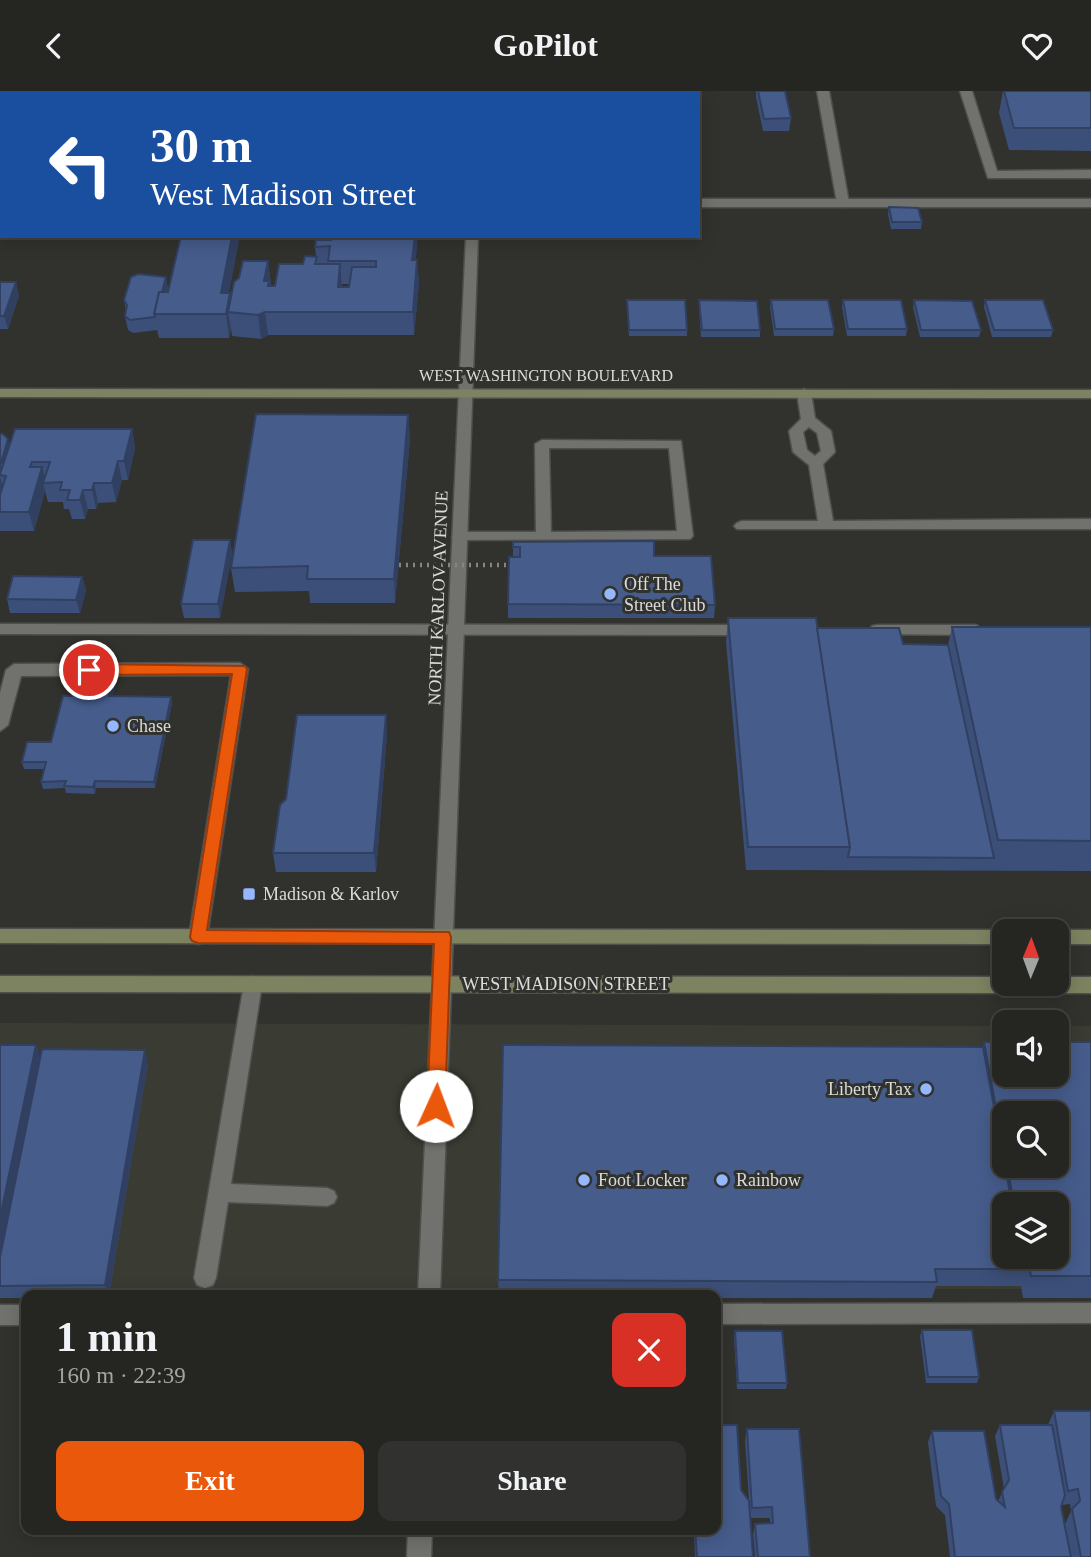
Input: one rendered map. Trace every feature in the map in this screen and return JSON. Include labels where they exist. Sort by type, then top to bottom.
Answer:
[{"type":"main road","name":"WEST WASHINGTON BOULEVARD","points":[[0,393],[1091,394]]},
{"type":"main road","points":[[0,936],[992,937]]},
{"type":"main road","points":[[1069,937],[1091,937]]},
{"type":"main road","name":"WEST MADISON STREET","points":[[0,984],[1091,985]]},
{"type":"street","points":[[822,91],[843,203]]},
{"type":"street","points":[[966,91],[992,175],[1091,174]]},
{"type":"street","points":[[700,203],[1091,203]]},
{"type":"street","name":"NORTH KARLOV AVENUE","points":[[429,1290],[472,238]]},
{"type":"street","points":[[804,393],[808,420],[824,431],[828,452],[817,463]]},
{"type":"street","points":[[808,420],[796,431],[800,452],[817,463],[826,526]]},
{"type":"street","points":[[460,537],[544,537],[685,536],[676,444],[542,444],[544,537]]},
{"type":"street","points":[[742,526],[1091,524]]},
{"type":"street","points":[[0,629],[771,630]]},
{"type":"street","points":[[868,630],[993,630]]},
{"type":"street","points":[[0,725],[14,670],[240,669],[198,937]]},
{"type":"street","points":[[205,1278],[253,984]]},
{"type":"street","points":[[219,1193],[327,1196]]},
{"type":"street","points":[[721,1314],[1091,1313]]},
{"type":"street","points":[[0,1315],[21,1315]]},
{"type":"street","points":[[419,1557],[420,1535]]},
{"type":"path","points":[[399,565],[520,565]]},
{"type":"shaded area","points":[[0,1023],[992,1026],[992,1087],[1069,1087],[1069,1026],[1091,1026],[1091,1289],[0,1290]]},
{"type":"building","points":[[758,91],[785,91],[791,118],[764,119]]},
{"type":"building","points":[[1004,91],[1091,91],[1091,128],[1014,128]]},
{"type":"building","points":[[889,207],[918,208],[922,222],[892,222]]},
{"type":"building","points":[[181,238],[232,238],[221,293],[230,293],[226,314],[154,314],[159,292],[168,292]]},
{"type":"building","points":[[415,238],[412,260],[417,260],[413,312],[265,312],[258,315],[228,312],[234,282],[239,278],[243,261],[268,261],[264,281],[269,281],[268,286],[275,286],[279,264],[303,264],[305,256],[317,257],[315,264],[340,264],[338,287],[349,287],[352,267],[376,267],[376,261],[328,261],[330,246],[315,247],[316,240]]},
{"type":"building","points":[[138,274],[166,277],[162,292],[159,292],[155,317],[130,320],[125,316],[127,305],[124,300],[131,277]]},
{"type":"building","points":[[0,282],[16,282],[4,316],[0,316]]},
{"type":"building","points":[[627,300],[685,300],[687,330],[629,330]]},
{"type":"building","points":[[699,300],[757,301],[760,330],[702,330]]},
{"type":"building","points":[[771,300],[828,300],[834,329],[775,329]]},
{"type":"building","points":[[843,300],[901,300],[907,329],[848,329]]},
{"type":"building","points":[[914,300],[972,301],[981,330],[921,330]]},
{"type":"building","points":[[985,300],[1043,300],[1053,330],[994,330]]},
{"type":"building","points":[[256,414],[408,415],[394,579],[307,579],[308,566],[231,568]]},
{"type":"building","points":[[15,429],[132,429],[124,461],[118,461],[112,483],[94,483],[92,490],[83,490],[80,500],[67,500],[70,490],[60,490],[62,482],[43,483],[50,462],[32,462],[30,467],[42,467],[29,512],[0,512],[0,495],[6,476],[0,474]]},
{"type":"building","points":[[0,434],[8,439],[0,473]]},
{"type":"building","points":[[193,540],[230,540],[218,604],[181,604]]},
{"type":"building","name":"Off The Street Club","points":[[654,541],[654,556],[711,556],[715,605],[508,604],[509,557],[520,557],[520,547],[513,547],[513,542]]},
{"type":"building","points":[[13,576],[82,577],[76,600],[7,599]]},
{"type":"building","points":[[728,618],[816,618],[850,847],[748,847]]},
{"type":"building","points":[[952,627],[1091,627],[1091,841],[998,840]]},
{"type":"building","points":[[817,628],[899,628],[903,644],[948,645],[994,858],[848,857],[850,847]]},
{"type":"building","name":"Chase","points":[[77,676],[114,676],[109,696],[171,697],[154,782],[95,781],[93,787],[64,786],[66,781],[41,782],[46,762],[22,762],[27,742],[51,742],[63,696],[72,696]]},
{"type":"building","points":[[297,715],[386,715],[374,853],[273,853],[280,805],[286,799]]},
{"type":"building","points":[[984,1042],[992,1042],[992,1086]]},
{"type":"building","points":[[1069,1042],[1091,1042],[1091,1276],[1031,1276],[1030,1269],[1069,1269],[1069,1192],[1012,1192],[1009,1178],[1069,1178],[1069,1101],[995,1101],[992,1087],[1069,1087]]},
{"type":"building","points":[[0,1045],[36,1045],[0,1218]]},
{"type":"building","points":[[503,1045],[983,1047],[993,1101],[992,1178],[1007,1178],[1010,1192],[992,1192],[992,1269],[935,1269],[937,1282],[498,1280]]},
{"type":"building","points":[[42,1049],[145,1050],[105,1285],[0,1286],[0,1257]]},
{"type":"building","points":[[922,1330],[972,1330],[979,1377],[928,1377]]},
{"type":"building","points":[[735,1331],[782,1331],[787,1383],[738,1383]]},
{"type":"building","points":[[1054,1411],[1091,1411],[1091,1557],[1081,1557],[1072,1509],[1080,1501],[1078,1489],[1068,1491]]},
{"type":"building","points":[[721,1425],[737,1425],[741,1490],[749,1501],[753,1557],[697,1557],[695,1535],[721,1535]]},
{"type":"building","points":[[1000,1425],[1052,1425],[1065,1495],[1061,1507],[1071,1557],[955,1557],[949,1504],[941,1496],[932,1431],[984,1431],[996,1499],[1005,1507],[1002,1492],[1009,1480]]},
{"type":"building","points":[[747,1429],[799,1429],[810,1557],[758,1557],[755,1524],[773,1523],[772,1507],[752,1508]]},
{"type":"place","name":"Off The Street Club","points":[[610,594]]},
{"type":"place","name":"Chase","points":[[113,726]]},
{"type":"place","name":"Madison & Karlov","points":[[249,894]]},
{"type":"place","name":"Liberty Tax","points":[[926,1089]]},
{"type":"place","name":"Foot Locker","points":[[584,1180]]},
{"type":"place","name":"Rainbow","points":[[722,1180]]},
{"type":"route","points":[[89,670],[240,669],[198,937],[443,937],[436,1106]]}]
